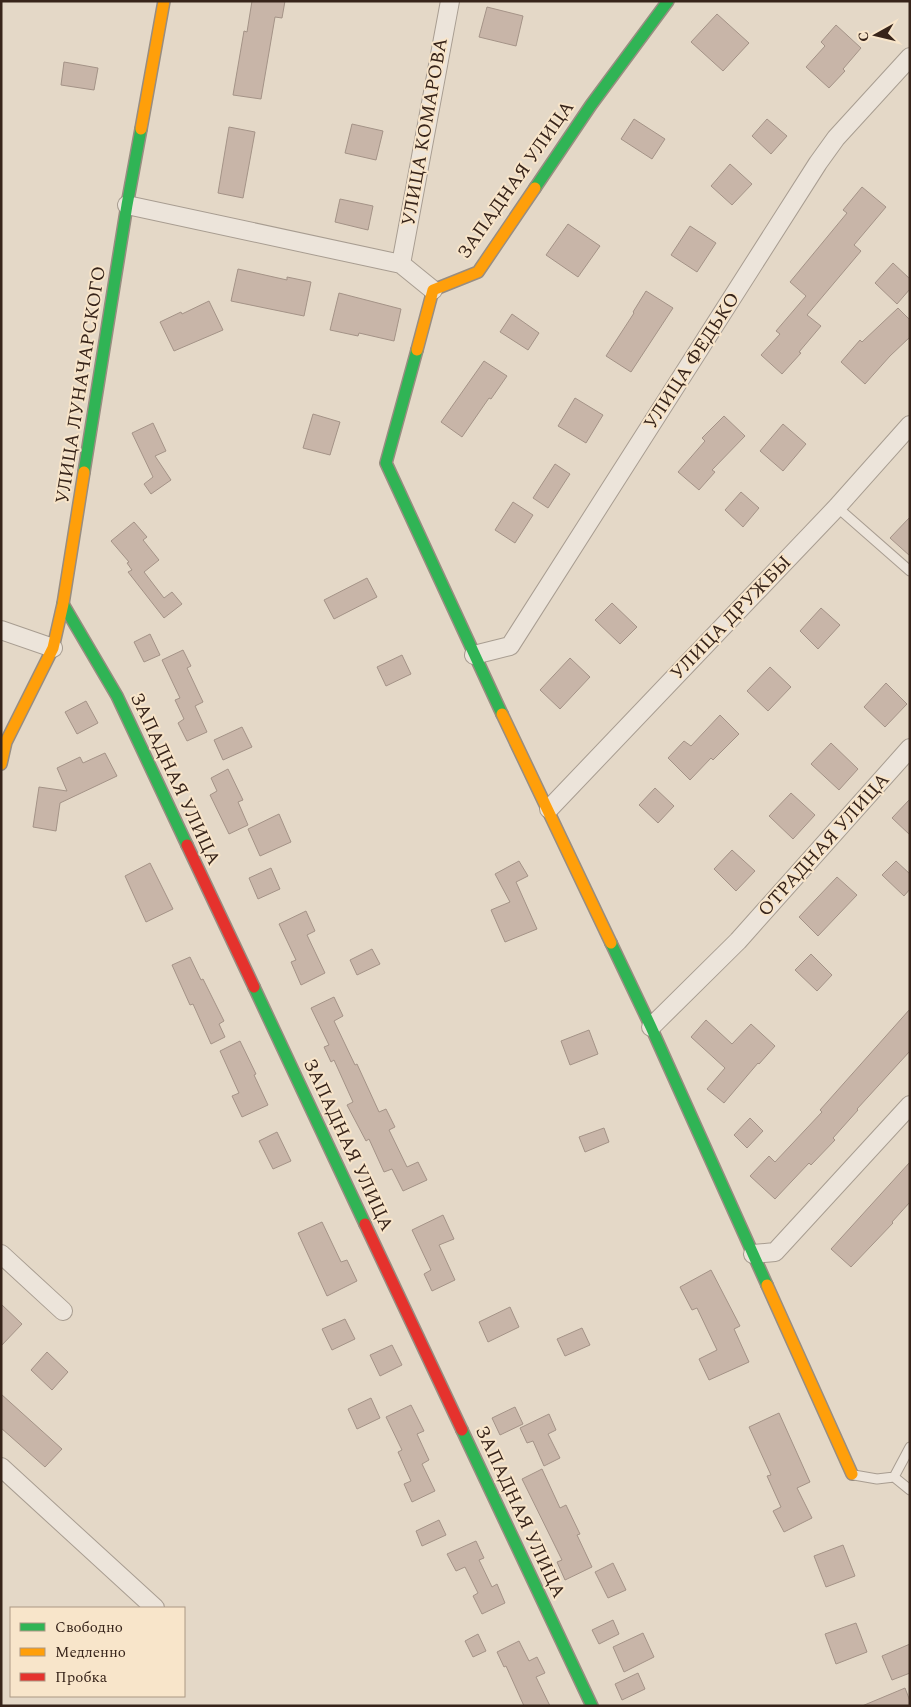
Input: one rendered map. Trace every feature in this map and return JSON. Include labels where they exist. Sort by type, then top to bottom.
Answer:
[{"type":"street","name":"УЛИЦА ЛУНАЧАРСКОГО","points":[[1,764],[6,742],[53,648],[63,604],[127,205],[164,1]]},
{"type":"street","name":"УЛИЦА КОМАРОВА","points":[[401,264],[450,1]]},
{"type":"street","name":"ЗАПАДНАЯ УЛИЦА","points":[[433,290],[478,272],[590,105],[668,1]]},
{"type":"street","name":"УЛИЦА ФЕДЬКО","points":[[474,655],[510,646],[818,163],[836,138],[910,57]]},
{"type":"street","points":[[127,205],[401,264],[433,290],[386,463],[474,655],[549,809],[651,1027],[852,1474]]},
{"type":"street","name":"УЛИЦА ДРУЖБЫ","points":[[549,809],[837,507],[910,425]]},
{"type":"street","name":"ЗАПАДНАЯ УЛИЦА","points":[[63,604],[117,696],[592,1706]]},
{"type":"street","points":[[1,630],[53,648]]},
{"type":"street","name":"ОТРАДНАЯ УЛИЦА","points":[[651,1027],[738,941],[910,748]]},
{"type":"street","points":[[753,1254],[775,1252],[910,1105]]},
{"type":"street","points":[[1,1254],[63,1311]]},
{"type":"street","points":[[1,1467],[154,1607]]},
{"type":"lane","points":[[837,507],[910,572]]},
{"type":"lane","points":[[894,1477],[910,1447]]},
{"type":"lane","points":[[852,1474],[877,1479],[894,1477],[910,1490]]},
{"type":"building","points":[[252,1],[285,1],[282,18],[275,17],[261,99],[233,95],[244,31],[247,32]]},
{"type":"building","points":[[487,7],[523,16],[516,46],[479,37]]},
{"type":"building","points":[[717,14],[749,43],[723,71],[691,42]]},
{"type":"building","points":[[836,25],[861,48],[843,69],[845,71],[829,88],[806,67],[825,46],[821,42]]},
{"type":"building","points":[[64,62],[98,68],[94,90],[61,85]]},
{"type":"building","points":[[634,119],[665,139],[652,159],[621,139]]},
{"type":"building","points":[[767,119],[787,136],[771,154],[752,136]]},
{"type":"building","points":[[352,124],[383,131],[376,160],[345,153]]},
{"type":"building","points":[[229,127],[255,132],[243,198],[218,193]]},
{"type":"building","points":[[730,164],[752,184],[732,205],[711,186]]},
{"type":"building","points":[[862,187],[886,207],[854,245],[861,251],[807,315],[821,326],[799,352],[801,353],[782,374],[761,355],[780,334],[776,331],[806,296],[790,282],[847,213],[843,210]]},
{"type":"building","points":[[340,199],[373,206],[368,230],[335,222]]},
{"type":"building","points":[[568,224],[600,246],[578,277],[546,255]]},
{"type":"building","points":[[690,226],[716,243],[697,272],[671,255]]},
{"type":"building","points":[[893,263],[910,279],[910,289],[897,304],[875,283]]},
{"type":"building","points":[[238,269],[287,280],[287,277],[311,282],[304,316],[231,301]]},
{"type":"building","points":[[646,291],[673,308],[631,372],[606,356]]},
{"type":"building","points":[[339,293],[401,309],[394,341],[359,333],[358,336],[330,330]]},
{"type":"building","points":[[209,301],[223,330],[174,351],[160,322]]},
{"type":"building","points":[[898,308],[910,320],[910,337],[865,384],[841,362],[860,340],[862,342]]},
{"type":"building","points":[[512,314],[539,333],[528,350],[500,332]]},
{"type":"building","points":[[484,361],[507,376],[462,437],[441,422]]},
{"type":"building","points":[[575,398],[603,415],[586,443],[558,426]]},
{"type":"building","points":[[313,414],[340,422],[330,455],[303,448]]},
{"type":"building","points":[[724,416],[745,436],[712,470],[715,472],[699,490],[678,472],[705,441],[702,438]]},
{"type":"building","points":[[153,423],[166,451],[155,456],[171,480],[151,494],[144,484],[153,477],[132,433]]},
{"type":"building","points":[[783,424],[806,444],[783,471],[760,451]]},
{"type":"building","points":[[555,464],[570,474],[548,508],[533,498]]},
{"type":"building","points":[[741,492],[759,508],[743,527],[725,510]]},
{"type":"building","points":[[513,502],[533,515],[515,543],[495,530]]},
{"type":"building","points":[[910,517],[910,556],[890,538]]},
{"type":"building","points":[[134,522],[147,537],[143,540],[159,560],[144,572],[164,598],[172,592],[182,604],[164,618],[128,572],[132,570],[127,563],[129,562],[111,541]]},
{"type":"building","points":[[367,578],[377,597],[334,619],[324,600]]},
{"type":"building","points":[[612,603],[637,627],[620,644],[595,620]]},
{"type":"building","points":[[821,608],[840,625],[818,649],[800,631]]},
{"type":"building","points":[[150,634],[160,655],[144,662],[134,642]]},
{"type":"building","points":[[183,650],[191,666],[187,668],[203,702],[195,706],[207,732],[187,741],[178,723],[184,719],[175,700],[180,698],[162,660]]},
{"type":"building","points":[[402,655],[411,674],[386,686],[377,667]]},
{"type":"building","points":[[570,658],[590,677],[560,709],[540,690]]},
{"type":"building","points":[[770,667],[791,687],[768,711],[747,691]]},
{"type":"building","points":[[886,683],[907,704],[885,727],[864,707]]},
{"type":"building","points":[[86,701],[98,723],[77,734],[65,712]]},
{"type":"building","points":[[720,715],[739,734],[713,760],[711,758],[690,780],[668,758],[684,741],[691,746]]},
{"type":"building","points":[[242,727],[252,747],[223,760],[214,740]]},
{"type":"building","points":[[831,743],[858,769],[839,790],[811,764]]},
{"type":"building","points":[[105,753],[117,776],[60,803],[56,831],[33,827],[39,787],[67,791],[57,768],[80,757],[83,763]]},
{"type":"building","points":[[228,769],[243,800],[238,802],[248,825],[229,834],[210,795],[217,791],[211,778]]},
{"type":"building","points":[[655,788],[674,806],[658,823],[639,805]]},
{"type":"building","points":[[791,793],[815,815],[793,839],[769,816]]},
{"type":"building","points":[[910,799],[910,835],[892,818]]},
{"type":"building","points":[[279,814],[291,842],[260,856],[248,829]]},
{"type":"building","points":[[732,850],[755,871],[736,891],[714,869]]},
{"type":"building","points":[[519,861],[528,876],[516,882],[537,929],[505,942],[491,910],[510,902],[495,874]]},
{"type":"building","points":[[896,861],[910,874],[910,889],[904,896],[882,875]]},
{"type":"building","points":[[150,863],[173,909],[146,922],[125,876]]},
{"type":"building","points":[[271,868],[280,889],[258,899],[249,878]]},
{"type":"building","points":[[837,877],[857,895],[818,936],[799,917]]},
{"type":"building","points":[[306,911],[315,931],[307,935],[325,973],[301,985],[291,962],[296,960],[279,924]]},
{"type":"building","points":[[372,949],[380,964],[357,975],[350,960]]},
{"type":"building","points":[[811,954],[832,975],[817,991],[795,970]]},
{"type":"building","points":[[190,957],[224,1021],[219,1024],[225,1037],[211,1044],[193,1004],[190,1005],[172,965]]},
{"type":"building","points":[[334,997],[343,1016],[334,1021],[355,1065],[357,1064],[379,1112],[386,1109],[395,1127],[389,1130],[407,1167],[418,1162],[427,1180],[403,1191],[392,1169],[384,1172],[369,1139],[366,1141],[347,1105],[353,1102],[334,1060],[331,1062],[324,1047],[329,1045],[311,1008]]},
{"type":"building","points":[[910,1009],[910,1051],[857,1109],[833,1138],[835,1140],[811,1165],[809,1163],[775,1199],[750,1176],[769,1156],[775,1162],[822,1112],[820,1110]]},
{"type":"building","points":[[706,1020],[732,1044],[751,1024],[775,1046],[724,1103],[707,1089],[725,1068],[691,1037]]},
{"type":"building","points":[[589,1030],[598,1054],[570,1065],[561,1041]]},
{"type":"building","points":[[240,1041],[268,1105],[242,1117],[232,1096],[239,1093],[220,1051]]},
{"type":"building","points":[[750,1118],[763,1131],[747,1148],[734,1135]]},
{"type":"building","points":[[604,1128],[609,1142],[585,1152],[579,1137]]},
{"type":"building","points":[[277,1132],[291,1161],[273,1169],[259,1141]]},
{"type":"building","points":[[910,1162],[910,1202],[893,1223],[851,1267],[831,1249]]},
{"type":"building","points":[[443,1215],[454,1239],[439,1245],[455,1280],[432,1291],[424,1274],[431,1270],[412,1230]]},
{"type":"building","points":[[322,1222],[341,1262],[347,1260],[357,1281],[327,1296],[298,1233]]},
{"type":"building","points":[[711,1270],[740,1326],[734,1329],[749,1362],[709,1380],[699,1359],[717,1350],[697,1308],[692,1310],[680,1287]]},
{"type":"building","points":[[1,1304],[22,1324],[1,1346]]},
{"type":"building","points":[[510,1307],[519,1327],[488,1342],[479,1322]]},
{"type":"building","points":[[345,1319],[355,1339],[332,1350],[322,1329]]},
{"type":"building","points":[[582,1328],[590,1345],[565,1356],[557,1339]]},
{"type":"building","points":[[392,1345],[402,1365],[380,1376],[370,1355]]},
{"type":"building","points":[[47,1352],[68,1372],[52,1390],[31,1370]]},
{"type":"building","points":[[1,1394],[62,1449],[45,1467],[1,1428]]},
{"type":"building","points":[[371,1398],[380,1418],[357,1429],[348,1409]]},
{"type":"building","points":[[411,1405],[424,1431],[417,1434],[429,1460],[422,1464],[435,1491],[412,1502],[404,1484],[411,1481],[398,1452],[402,1450],[386,1417]]},
{"type":"building","points":[[515,1407],[523,1424],[500,1435],[492,1418]]},
{"type":"building","points":[[779,1413],[810,1482],[797,1488],[812,1518],[784,1532],[773,1511],[781,1507],[767,1476],[771,1475],[749,1427]]},
{"type":"building","points":[[549,1414],[556,1430],[548,1434],[560,1458],[544,1466],[533,1441],[527,1443],[520,1428]]},
{"type":"building","points":[[542,1469],[560,1508],[566,1505],[580,1534],[577,1535],[592,1567],[565,1580],[557,1562],[562,1560],[522,1479]]},
{"type":"building","points":[[439,1520],[446,1535],[422,1546],[416,1531]]},
{"type":"building","points":[[476,1541],[484,1558],[479,1560],[492,1587],[497,1584],[505,1603],[482,1614],[473,1596],[478,1593],[465,1567],[456,1571],[447,1554]]},
{"type":"building","points":[[843,1545],[855,1576],[826,1587],[814,1556]]},
{"type":"building","points":[[613,1563],[626,1590],[608,1598],[595,1572]]},
{"type":"building","points":[[613,1620],[619,1634],[599,1644],[592,1630]]},
{"type":"building","points":[[856,1623],[867,1652],[836,1664],[825,1634]]},
{"type":"building","points":[[643,1633],[654,1657],[624,1672],[613,1647]]},
{"type":"building","points":[[478,1634],[486,1651],[473,1657],[465,1641]]},
{"type":"building","points":[[519,1641],[529,1661],[537,1657],[545,1673],[536,1677],[550,1706],[524,1706],[506,1666],[504,1667],[497,1652]]},
{"type":"building","points":[[910,1644],[910,1673],[892,1680],[882,1656]]},
{"type":"building","points":[[638,1673],[645,1689],[622,1700],[615,1684]]},
{"type":"building","points":[[905,1688],[910,1706],[862,1706]]},
{"type":"traffic: fast","points":[[535,188],[591,105],[668,1]]},
{"type":"traffic: fast","points":[[84,472],[141,129]]},
{"type":"traffic: fast","points":[[417,350],[386,463],[502,714]]},
{"type":"traffic: fast","points":[[63,604],[117,696],[187,845]]},
{"type":"traffic: fast","points":[[611,943],[651,1027],[767,1285]]},
{"type":"traffic: fast","points":[[254,987],[365,1224]]},
{"type":"traffic: fast","points":[[462,1430],[592,1706]]},
{"type":"traffic: slow","points":[[141,129],[164,1]]},
{"type":"traffic: slow","points":[[417,350],[433,290],[478,272],[535,188]]},
{"type":"traffic: slow","points":[[1,764],[6,742],[53,648],[63,604],[84,472]]},
{"type":"traffic: slow","points":[[502,714],[611,943]]},
{"type":"traffic: slow","points":[[767,1285],[852,1474]]},
{"type":"traffic: jam","points":[[187,845],[254,987]]},
{"type":"traffic: jam","points":[[365,1224],[462,1430]]}]
